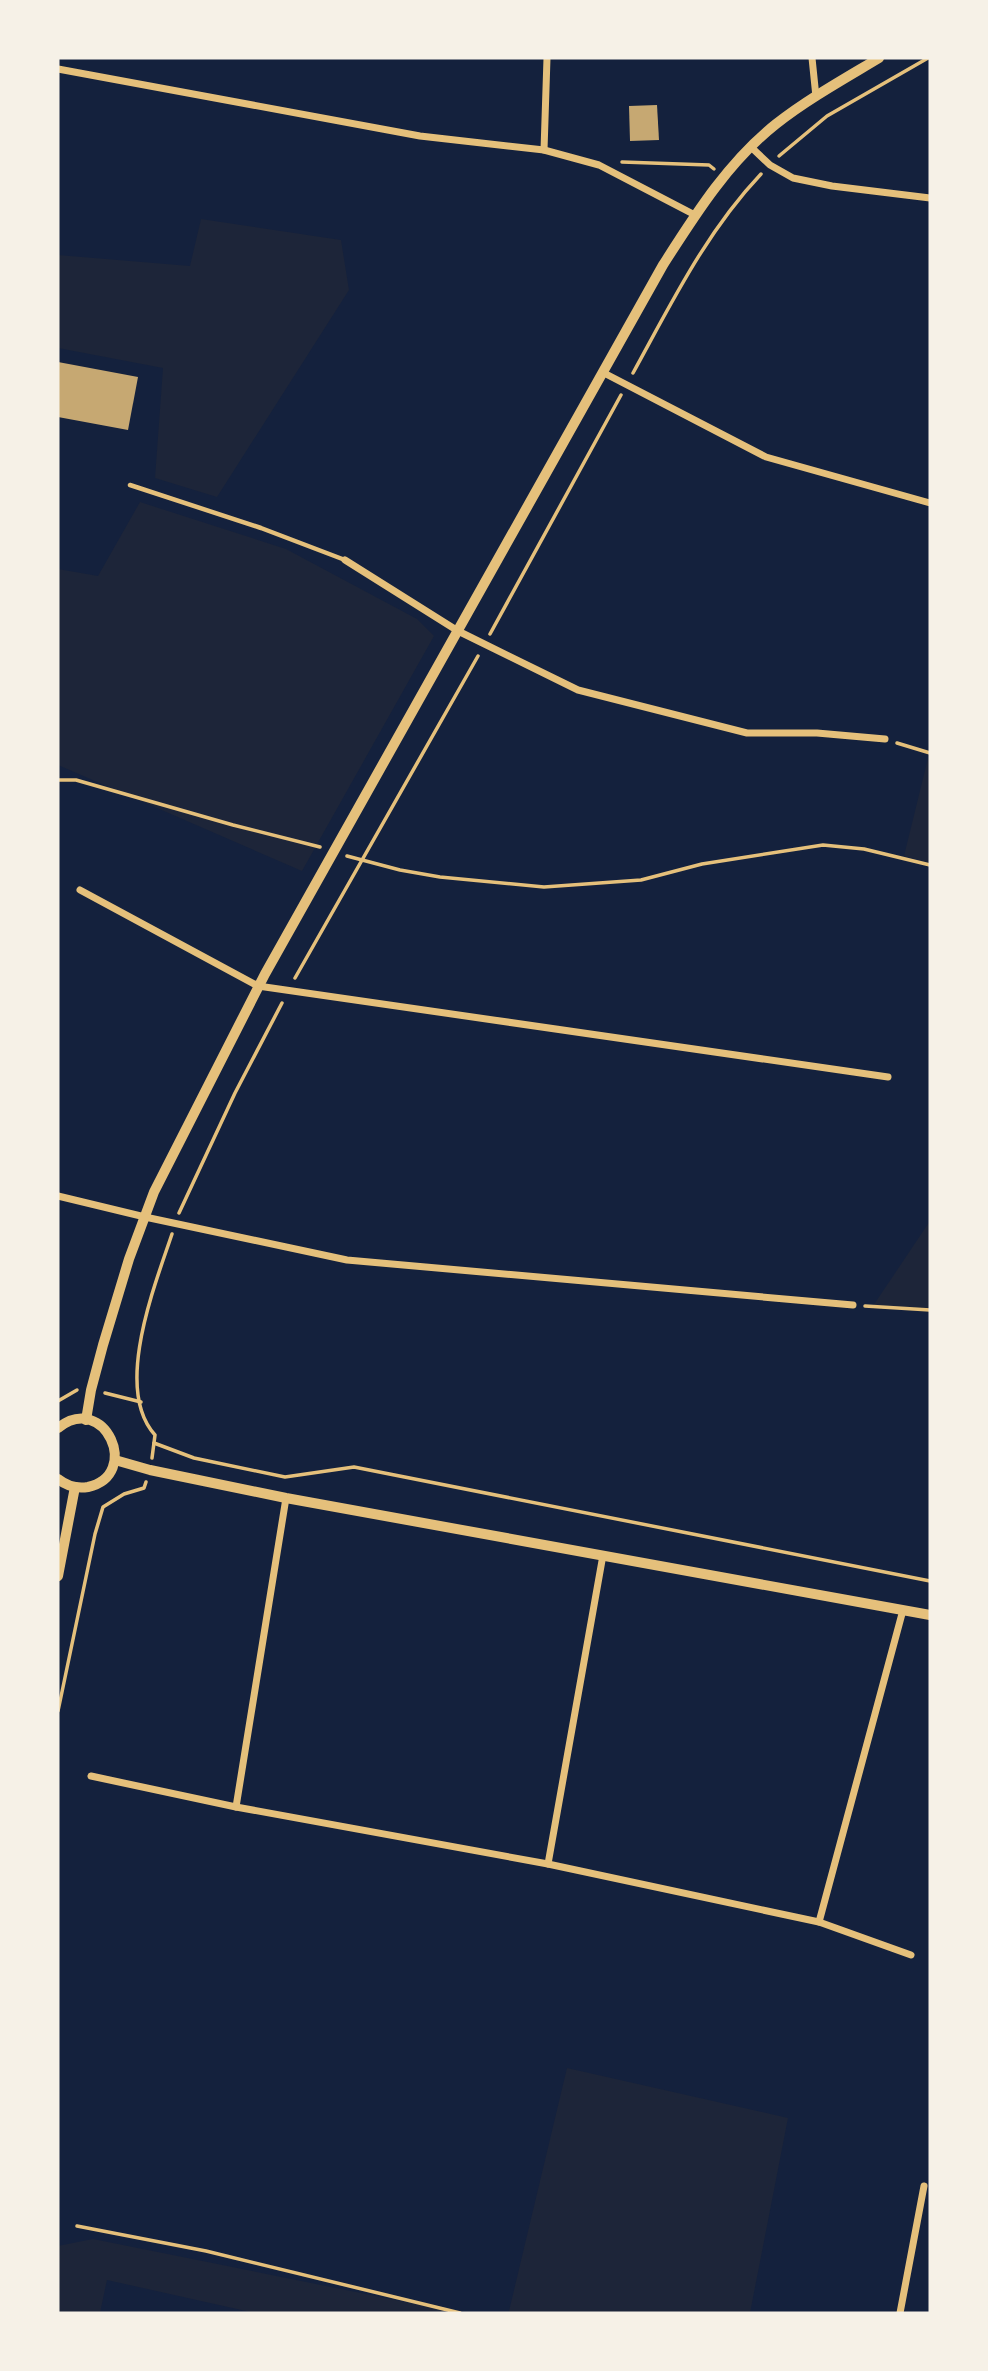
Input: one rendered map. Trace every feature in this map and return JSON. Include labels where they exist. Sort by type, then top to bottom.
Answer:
[{"type":"street","points":[[544,150],[547,58]]},
{"type":"street","points":[[812,58],[816,97]]},
{"type":"street","points":[[86,1420],[103,1345],[129,1259],[154,1192],[258,986],[663,265],[724,176],[775,125],[879,58]]},
{"type":"street","points":[[58,69],[420,136],[544,150],[599,164],[695,215]]},
{"type":"street","points":[[751,148],[770,165],[793,177],[832,186],[930,198]]},
{"type":"street","points":[[604,373],[766,457],[930,502]]},
{"type":"street","points":[[345,560],[458,631],[578,690],[747,733],[817,733],[885,739]]},
{"type":"street","points":[[80,890],[258,986],[888,1077]]},
{"type":"street","points":[[58,1196],[347,1260],[853,1305]]},
{"type":"street","points":[[58,1428],[73,1420],[99,1424],[109,1434],[114,1446],[114,1460],[110,1472],[100,1482],[91,1486],[75,1487],[58,1479]]},
{"type":"street","points":[[114,1460],[286,1498],[930,1615]]},
{"type":"street","points":[[58,1576],[75,1487]]},
{"type":"street","points":[[236,1807],[286,1498]]},
{"type":"street","points":[[548,1864],[603,1555]]},
{"type":"street","points":[[819,1922],[903,1610]]},
{"type":"street","points":[[91,1776],[236,1807],[548,1864],[819,1922],[911,1955]]},
{"type":"street","points":[[900,2313],[923,2186]]},
{"type":"lane","points":[[130,485],[261,528],[345,560]]},
{"type":"path","points":[[58,1711],[103,1507],[124,1494],[144,1488],[150,1470],[155,1434],[147,1425],[136,1369],[146,1313],[175,1223],[235,1093],[288,991],[702,249],[745,191],[790,145],[827,116],[928,58]]},
{"type":"path","points":[[599,164],[632,162],[709,165],[724,176]]},
{"type":"path","points":[[885,739],[930,753]]},
{"type":"path","points":[[58,780],[76,780],[400,870],[470,881],[544,887],[640,880],[702,864],[823,845],[864,849],[930,865]]},
{"type":"path","points":[[853,1305],[930,1310]]},
{"type":"path","points":[[154,1443],[194,1458],[285,1477],[354,1467],[930,1581]]},
{"type":"path","points":[[77,2225],[206,2250],[460,2313]]},
{"type":"shaded area","points":[[201,219],[341,240],[349,290],[217,497],[155,478],[163,368],[58,348],[58,255],[190,266]]},
{"type":"shaded area","points":[[140,502],[286,549],[417,619],[434,636],[302,871],[58,765],[58,569],[98,576]]},
{"type":"shaded area","points":[[930,750],[930,863],[904,856]]},
{"type":"shaded area","points":[[930,1221],[930,1310],[873,1306]]},
{"type":"shaded area","points":[[567,2068],[788,2118],[750,2313],[510,2313]]},
{"type":"shaded area","points":[[93,2239],[460,2313],[255,2313],[107,2280],[100,2313],[58,2313],[58,2246]]},
{"type":"building","points":[[657,105],[659,140],[630,141],[629,106]]},
{"type":"building","points":[[58,362],[138,377],[128,430],[58,417]]}]
